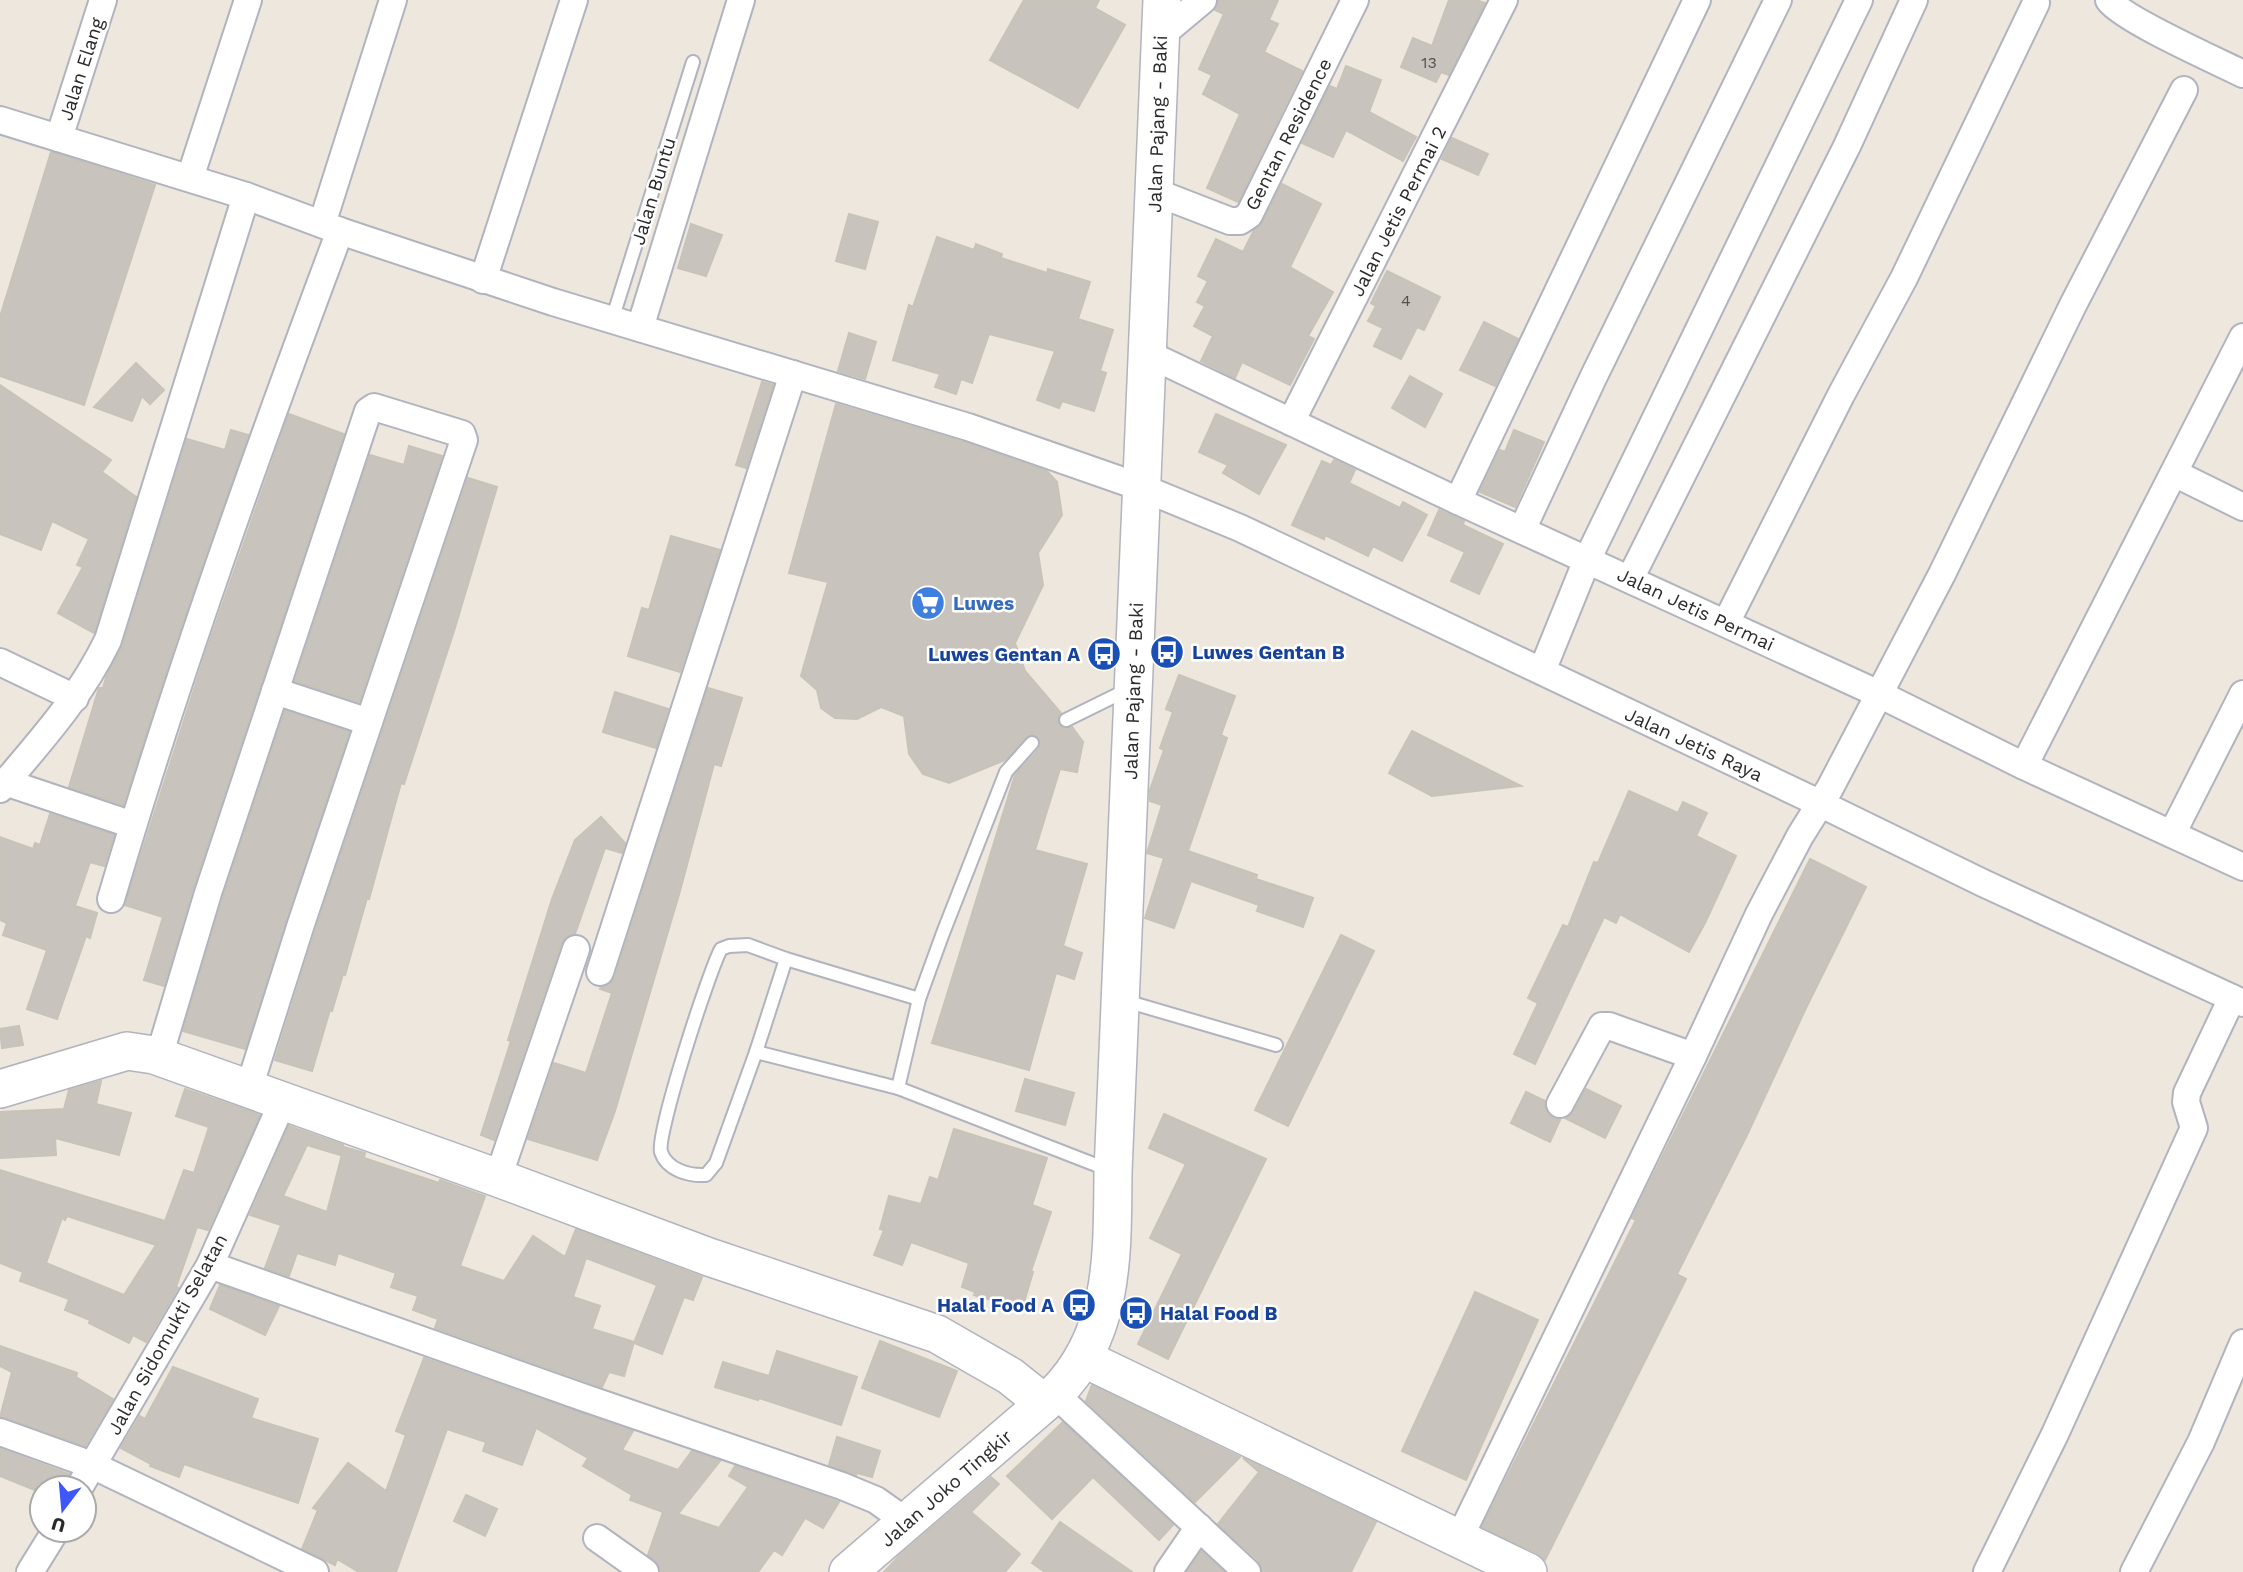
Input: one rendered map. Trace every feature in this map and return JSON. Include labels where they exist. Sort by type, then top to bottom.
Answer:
[{"type":"main road","name":"Jalan Pajang - Baki","points":[[1049,1399],[1072,1377],[1093,1340],[1101,1317],[1112,1249],[1162,0]]},
{"type":"main road","points":[[0,1089],[127,1051],[153,1055],[251,1083],[283,1101],[709,1257],[937,1334],[1049,1399]]},
{"type":"main road","points":[[1083,1358],[1528,1572]]},
{"type":"main road","name":"Jalan Joko Tingkir","points":[[848,1572],[1049,1399]]},
{"type":"street","name":"Jalan Elang","points":[[59,138],[103,0]]},
{"type":"street","points":[[190,178],[248,0]]},
{"type":"street","points":[[111,899],[198,621],[331,228],[393,0]]},
{"type":"street","points":[[483,280],[574,0]]},
{"type":"street","points":[[640,328],[741,0]]},
{"type":"street","points":[[1160,36],[1203,0]]},
{"type":"street","name":"Gentan Residence","points":[[1154,192],[1230,221],[1249,215],[1355,0]]},
{"type":"street","name":"Jalan Jetis Permai 2","points":[[1291,422],[1504,0]]},
{"type":"street","points":[[1458,501],[1697,0]]},
{"type":"street","points":[[1522,530],[1593,378],[1778,0]]},
{"type":"street","points":[[1542,671],[1587,560],[1859,0]]},
{"type":"street","points":[[1630,579],[1847,146],[1914,0]]},
{"type":"street","points":[[2109,0],[2133,18],[2243,74]]},
{"type":"street","points":[[1727,623],[1841,396],[1904,278],[2036,3]]},
{"type":"street","points":[[1459,1539],[1759,914],[1819,803],[1830,788],[1942,573],[2073,305],[2184,90]]},
{"type":"street","name":"Jalan Jetis Raya","points":[[2,126],[59,138],[190,178],[483,280],[968,427],[1143,488],[1240,528],[1983,883],[2237,1000]]},
{"type":"street","points":[[133,825],[3,786],[58,721],[97,663],[120,607],[246,196]]},
{"type":"street","points":[[2024,766],[2243,337]]},
{"type":"street","name":"Jalan Jetis Permai","points":[[1148,354],[1458,501],[1879,694],[2024,766],[2243,867]]},
{"type":"street","points":[[600,972],[793,374]]},
{"type":"street","points":[[153,1055],[369,409],[374,407],[462,434],[464,440],[251,1083]]},
{"type":"street","points":[[2174,473],[2243,507]]},
{"type":"street","points":[[0,662],[75,698]]},
{"type":"street","points":[[275,691],[369,722]]},
{"type":"street","points":[[2172,834],[2243,694]]},
{"type":"street","points":[[498,1178],[576,949]]},
{"type":"street","points":[[1987,1572],[2055,1434],[2194,1128],[2186,1102],[2187,1093],[2237,1000]]},
{"type":"street","points":[[1560,1104],[1602,1026],[1609,1026],[1693,1056]]},
{"type":"street","name":"Jalan Sidomukti Selatan","points":[[87,1474],[210,1265],[283,1101]]},
{"type":"street","points":[[210,1265],[842,1486],[876,1500],[907,1521]]},
{"type":"street","points":[[2134,1572],[2201,1442],[2243,1343]]},
{"type":"street","points":[[1049,1399],[1199,1527],[1247,1572]]},
{"type":"street","points":[[0,1432],[92,1465],[315,1572]]},
{"type":"street","points":[[1168,1572],[1199,1527]]},
{"type":"street","points":[[597,1538],[645,1572]]},
{"type":"street","points":[[30,1572],[47,1544]]},
{"type":"lane","name":"Jalan Buntu","points":[[612,320],[693,62]]},
{"type":"lane","points":[[1066,720],[1133,687]]},
{"type":"lane","points":[[898,1088],[919,999],[1006,772],[1032,743]]},
{"type":"lane","points":[[786,960],[716,1163],[706,1175],[694,1176],[680,1172],[664,1159],[660,1138],[671,1095],[721,949],[748,945],[786,960],[919,999]]},
{"type":"lane","points":[[1122,1000],[1276,1045]]},
{"type":"lane","points":[[756,1052],[898,1088],[1113,1172]]},
{"type":"building","points":[[1024,0],[1099,0],[1095,8],[1125,25],[1078,108],[990,60]]},
{"type":"building","points":[[1218,0],[1278,0],[1269,20],[1278,24],[1264,52],[1302,71],[1238,202],[1207,188],[1240,114],[1203,94],[1212,75],[1199,69],[1224,14],[1215,10]]},
{"type":"building","points":[[1449,0],[1476,0],[1485,3],[1449,75],[1441,72],[1436,82],[1401,67],[1413,38],[1432,46]]},
{"type":"building","points":[[1346,66],[1381,80],[1369,112],[1416,137],[1403,161],[1346,130],[1333,157],[1302,143],[1330,86],[1337,89]]},
{"type":"building","points":[[1452,138],[1488,154],[1478,175],[1442,159]]},
{"type":"building","points":[[51,152],[155,185],[84,405],[0,376],[0,317]]},
{"type":"building","points":[[1282,184],[1321,204],[1290,267],[1333,292],[1308,336],[1314,339],[1290,385],[1242,362],[1235,378],[1201,361],[1213,336],[1194,326],[1205,306],[1197,302],[1208,281],[1198,276],[1216,239],[1243,252],[1254,230],[1263,222]]},
{"type":"building","points":[[849,214],[878,222],[865,269],[836,261]]},
{"type":"building","points":[[691,224],[722,235],[706,276],[678,268]]},
{"type":"building","points":[[937,237],[974,250],[976,244],[1002,254],[1001,258],[1047,273],[1048,269],[1090,282],[1078,319],[1113,330],[1100,371],[1106,373],[1094,411],[1062,401],[1059,408],[1037,400],[1055,351],[989,334],[972,383],[961,379],[956,394],[935,387],[940,374],[893,360],[909,305],[913,307]]},
{"type":"building","points":[[1387,271],[1440,297],[1424,330],[1417,327],[1401,359],[1374,346],[1383,328],[1368,321],[1376,306],[1371,303]]},
{"type":"building","points":[[1484,322],[1518,339],[1495,386],[1460,370]]},
{"type":"building","points":[[849,333],[876,342],[865,379],[838,371]]},
{"type":"building","points":[[136,363],[164,390],[150,404],[142,396],[132,421],[94,407]]},
{"type":"building","points":[[1410,376],[1442,394],[1425,427],[1392,408]]},
{"type":"building","points":[[762,382],[773,385],[746,468],[736,465]]},
{"type":"building","points":[[0,385],[111,460],[102,472],[136,497],[94,633],[58,613],[83,567],[77,565],[89,539],[52,521],[41,550],[0,534]]},
{"type":"building","name":"Luwes","points":[[836,404],[963,442],[1047,471],[1057,482],[1062,515],[1038,553],[1043,585],[1015,643],[1025,671],[1061,713],[1057,719],[1059,724],[1065,729],[1072,727],[1083,742],[1077,772],[1060,769],[1035,850],[1087,864],[1063,946],[1082,953],[1074,979],[1056,973],[1029,1070],[932,1043],[1015,775],[1039,749],[1040,740],[1029,735],[1005,760],[949,783],[923,774],[909,754],[904,716],[881,707],[857,719],[835,718],[821,708],[817,690],[801,676],[828,582],[789,573]]},
{"type":"building","points":[[289,414],[344,434],[193,888],[164,986],[144,980],[163,917],[125,905],[206,652]]},
{"type":"building","points":[[1216,414],[1286,445],[1259,494],[1223,473],[1228,465],[1199,452]]},
{"type":"building","points":[[231,430],[248,435],[123,805],[69,787],[99,688],[103,688],[123,645],[187,439],[225,450]]},
{"type":"building","points":[[1514,430],[1544,442],[1515,507],[1480,492],[1500,450],[1505,452]]},
{"type":"building","points":[[409,446],[442,456],[359,702],[295,681],[370,455],[404,465]]},
{"type":"building","points":[[1334,460],[1355,470],[1349,483],[1400,508],[1403,502],[1427,515],[1402,561],[1373,546],[1368,556],[1325,535],[1324,539],[1292,525],[1322,461],[1331,465]]},
{"type":"building","points":[[468,478],[497,487],[454,631],[404,784],[401,783],[369,899],[367,898],[345,975],[343,974],[332,1011],[330,1010],[312,1071],[275,1060],[316,929]]},
{"type":"building","points":[[1439,510],[1503,544],[1479,594],[1451,581],[1465,552],[1428,535]]},
{"type":"building","points":[[671,536],[720,550],[680,672],[628,656],[642,608],[649,610]]},
{"type":"building","points":[[1179,675],[1235,696],[1221,735],[1227,738],[1188,851],[1257,875],[1256,879],[1313,898],[1303,927],[1257,911],[1259,905],[1191,881],[1174,928],[1145,918],[1164,858],[1147,853],[1162,805],[1150,801],[1150,790],[1164,750],[1160,748],[1173,712],[1166,709]]},
{"type":"building","points":[[708,688],[742,698],[721,766],[714,764],[680,891],[615,1111],[597,1160],[528,1139],[554,1063],[586,1073],[612,993],[600,989],[610,984],[615,977]]},
{"type":"building","points":[[615,692],[668,709],[656,748],[603,732]]},
{"type":"building","points":[[285,711],[349,732],[245,1049],[183,1031],[223,898]]},
{"type":"building","points":[[1412,731],[1521,786],[1432,796],[1389,773]]},
{"type":"building","points":[[1629,791],[1678,813],[1683,802],[1707,813],[1696,836],[1736,856],[1689,952],[1620,914],[1616,923],[1604,917],[1535,1064],[1514,1054],[1538,1003],[1528,998],[1563,925],[1568,927],[1594,862],[1598,863]]},
{"type":"building","points":[[50,814],[114,835],[104,866],[90,862],[75,906],[97,913],[90,938],[86,936],[57,1019],[27,1009],[47,950],[3,935],[7,923],[0,920],[0,837],[33,849],[35,843],[40,845]]},
{"type":"building","points":[[601,817],[625,843],[622,853],[605,848],[575,934],[566,937],[561,944],[494,1140],[481,1135],[552,899],[575,840]]},
{"type":"building","points":[[1810,859],[1866,887],[1677,1274],[1686,1279],[1545,1560],[1537,1553],[1482,1527],[1636,1220],[1632,1218]]},
{"type":"building","points":[[1341,935],[1374,951],[1288,1126],[1255,1110]]},
{"type":"building","points":[[19,1026],[23,1045],[2,1048],[0,1029]]},
{"type":"building","points":[[1025,1079],[1074,1093],[1065,1125],[1016,1111]]},
{"type":"building","points":[[101,1081],[96,1104],[131,1113],[119,1155],[55,1138],[56,1155],[0,1158],[0,1112],[64,1109],[69,1090]]},
{"type":"building","points":[[185,1089],[260,1115],[208,1230],[197,1227],[176,1287],[178,1288],[146,1342],[133,1335],[129,1343],[89,1323],[90,1320],[65,1310],[69,1299],[20,1281],[23,1272],[0,1263],[0,1170],[165,1221],[184,1170],[194,1173],[209,1127],[176,1116]],"holes":[[[67,1216],[156,1245],[124,1295],[46,1263],[62,1218],[65,1220]]]},
{"type":"building","points":[[1586,1089],[1621,1106],[1605,1138],[1565,1118],[1574,1111]]},
{"type":"building","points":[[1526,1092],[1545,1101],[1547,1113],[1560,1120],[1550,1142],[1511,1123]]},
{"type":"building","points":[[1164,1114],[1266,1159],[1168,1359],[1138,1344],[1182,1254],[1150,1238],[1186,1164],[1149,1148]]},
{"type":"building","points":[[289,1126],[343,1145],[340,1155],[307,1145],[283,1196],[327,1212],[344,1147],[365,1153],[364,1158],[485,1196],[460,1266],[504,1281],[533,1236],[565,1257],[576,1229],[702,1277],[693,1300],[684,1297],[662,1354],[634,1343],[657,1285],[586,1258],[573,1297],[600,1306],[592,1329],[634,1342],[624,1376],[609,1372],[602,1387],[435,1328],[438,1319],[413,1310],[418,1296],[391,1287],[396,1273],[338,1253],[335,1265],[297,1253],[289,1276],[265,1268],[281,1225],[250,1215]]},
{"type":"building","points":[[954,1129],[1047,1158],[1032,1205],[1051,1212],[1031,1271],[1033,1272],[1022,1309],[974,1295],[975,1292],[962,1287],[969,1263],[911,1242],[902,1265],[874,1255],[884,1230],[880,1229],[889,1196],[921,1204],[930,1177],[938,1180]]},
{"type":"building","points":[[220,1285],[279,1306],[265,1335],[210,1309]]},
{"type":"building","points":[[1475,1292],[1538,1320],[1466,1480],[1402,1451]]},
{"type":"building","points":[[880,1341],[957,1371],[939,1417],[862,1388]]},
{"type":"building","points":[[0,1346],[77,1373],[76,1377],[113,1399],[85,1446],[0,1417],[12,1372],[0,1366]]},
{"type":"building","points":[[777,1351],[857,1377],[841,1425],[759,1398],[758,1400],[715,1387],[723,1362],[769,1376]]},
{"type":"building","points":[[424,1358],[633,1431],[622,1450],[678,1470],[692,1451],[720,1461],[678,1514],[719,1528],[748,1487],[729,1476],[735,1466],[839,1502],[823,1528],[805,1518],[782,1555],[774,1550],[758,1572],[661,1572],[659,1565],[648,1555],[663,1512],[630,1500],[632,1495],[583,1466],[588,1458],[536,1428],[522,1465],[483,1451],[486,1442],[447,1429],[396,1572],[359,1572],[337,1559],[335,1565],[302,1549],[318,1510],[313,1508],[348,1463],[386,1491],[406,1435],[396,1431]]},
{"type":"building","points":[[173,1367],[258,1399],[251,1418],[318,1439],[298,1503],[184,1464],[179,1477],[150,1466],[151,1464],[121,1448],[140,1416],[145,1419]]},
{"type":"building","points":[[1092,1385],[1240,1457],[1195,1502],[1086,1401]]},
{"type":"building","points":[[1063,1422],[1173,1525],[1159,1540],[1093,1477],[1052,1519],[1007,1476]]},
{"type":"building","points":[[837,1437],[880,1451],[872,1477],[857,1473],[856,1475],[829,1465]]},
{"type":"building","points":[[0,1449],[69,1474],[28,1474],[28,1487],[0,1476]]},
{"type":"building","points":[[1243,1458],[1376,1522],[1351,1572],[1262,1572],[1258,1560],[1218,1524],[1259,1472]]},
{"type":"building","points":[[991,1477],[999,1484],[971,1512],[1020,1554],[1005,1572],[884,1572],[900,1555]]},
{"type":"building","points":[[466,1495],[497,1509],[485,1536],[454,1521]]},
{"type":"building","points":[[1060,1522],[1132,1572],[1045,1572],[1032,1563]]},
{"type":"building","points":[[1201,1551],[1224,1572],[1187,1572]]},
{"type":"place","name":"Luwes","points":[[928,603]]},
{"type":"place","name":"Luwes Gentan B","points":[[1167,652]]},
{"type":"place","name":"Luwes Gentan A","points":[[1104,654]]},
{"type":"place","name":"Halal Food A","points":[[1079,1305]]},
{"type":"place","name":"Halal Food B","points":[[1136,1313]]}]
